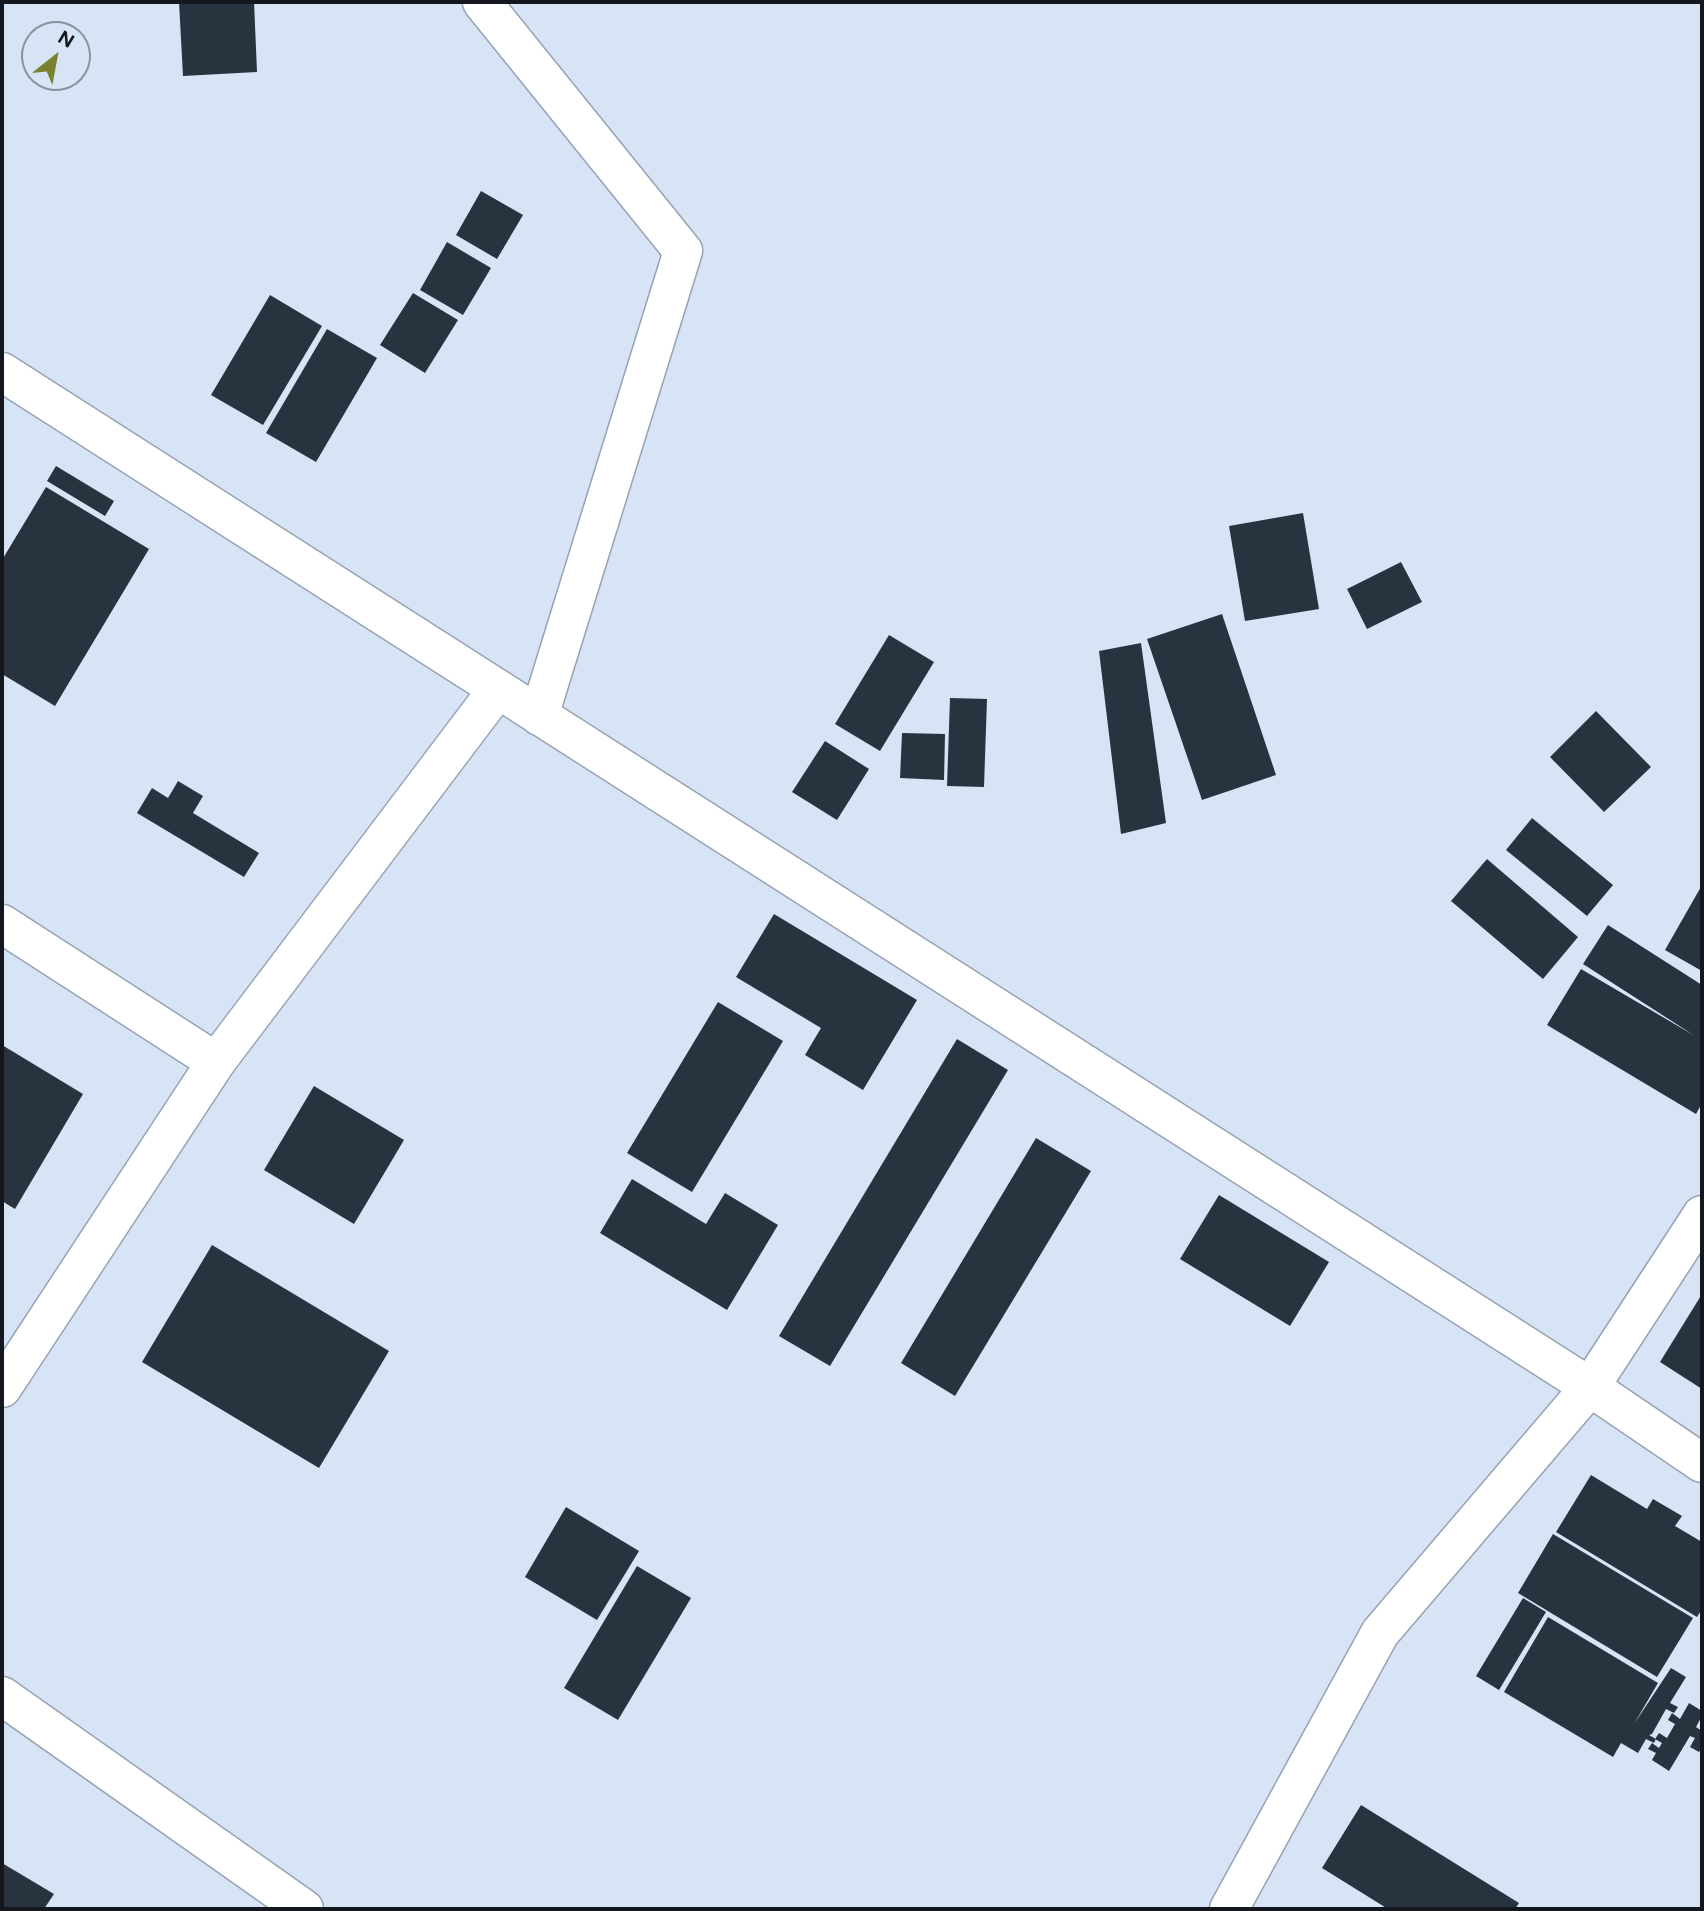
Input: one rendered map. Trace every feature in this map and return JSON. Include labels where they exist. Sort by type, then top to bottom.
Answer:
[{"type":"street","points":[[482,2],[683,251],[539,716]]},
{"type":"street","points":[[2,372],[1590,1387],[1702,1463]]},
{"type":"street","points":[[2,1388],[216,1062],[498,689]]},
{"type":"street","points":[[2,924],[216,1062]]},
{"type":"street","points":[[1229,1909],[1380,1633],[1590,1387],[1702,1215]]},
{"type":"street","points":[[2,1696],[304,1909]]},
{"type":"building","points":[[179,2],[254,2],[257,72],[183,76]]},
{"type":"building","points":[[481,191],[523,215],[497,259],[456,235]]},
{"type":"building","points":[[447,242],[491,268],[463,315],[420,290]]},
{"type":"building","points":[[413,293],[458,320],[425,373],[380,345]]},
{"type":"building","points":[[270,295],[322,326],[263,425],[211,395]]},
{"type":"building","points":[[327,329],[377,358],[316,462],[266,433]]},
{"type":"building","points":[[56,466],[114,501],[105,516],[47,481]]},
{"type":"building","points":[[46,487],[149,549],[55,706],[2,674],[2,560]]},
{"type":"building","points":[[1303,513],[1319,609],[1245,621],[1229,526]]},
{"type":"building","points":[[1401,562],[1422,602],[1367,629],[1347,589]]},
{"type":"building","points":[[1222,614],[1276,775],[1202,800],[1147,639]]},
{"type":"building","points":[[889,635],[934,662],[880,751],[835,724]]},
{"type":"building","points":[[1141,643],[1166,823],[1121,834],[1099,651]]},
{"type":"building","points":[[950,698],[987,699],[984,787],[947,786]]},
{"type":"building","points":[[1596,711],[1651,767],[1604,812],[1550,757]]},
{"type":"building","points":[[902,733],[945,734],[944,780],[900,778]]},
{"type":"building","points":[[825,741],[869,769],[837,820],[792,792]]},
{"type":"building","points":[[178,781],[203,796],[193,813],[259,853],[244,877],[137,813],[152,788],[168,798]]},
{"type":"building","points":[[1532,818],[1613,885],[1587,916],[1506,850]]},
{"type":"building","points":[[1487,859],[1578,937],[1543,979],[1451,901]]},
{"type":"building","points":[[1702,885],[1702,971],[1665,950]]},
{"type":"building","points":[[774,914],[917,1000],[863,1090],[805,1055],[821,1028],[736,977]]},
{"type":"building","points":[[1608,925],[1702,985],[1702,1103],[1696,1114],[1547,1025],[1581,969],[1695,1036],[1583,964]]},
{"type":"building","points":[[718,1002],[783,1041],[692,1192],[627,1153]]},
{"type":"building","points":[[957,1039],[1008,1070],[830,1366],[779,1336]]},
{"type":"building","points":[[2,1045],[83,1094],[15,1209],[2,1201]]},
{"type":"building","points":[[314,1086],[404,1140],[354,1224],[264,1170]]},
{"type":"building","points":[[1036,1138],[1091,1171],[955,1396],[901,1363]]},
{"type":"building","points":[[632,1179],[706,1224],[725,1193],[778,1225],[727,1310],[600,1233]]},
{"type":"building","points":[[1219,1195],[1329,1262],[1290,1326],[1180,1259]]},
{"type":"building","points":[[212,1245],[389,1351],[319,1468],[142,1362]]},
{"type":"building","points":[[1702,1294],[1702,1389],[1660,1362]]},
{"type":"building","points":[[1591,1475],[1647,1509],[1653,1499],[1682,1516],[1675,1526],[1702,1542],[1702,1609],[1697,1617],[1556,1532]]},
{"type":"building","points":[[566,1507],[639,1551],[597,1620],[525,1577]]},
{"type":"building","points":[[1553,1534],[1693,1618],[1657,1677],[1518,1593]]},
{"type":"building","points":[[637,1566],[691,1598],[618,1720],[564,1688]]},
{"type":"building","points":[[1523,1598],[1546,1612],[1499,1690],[1476,1676]]},
{"type":"building","points":[[1548,1617],[1658,1683],[1634,1724],[1671,1668],[1686,1677],[1670,1703],[1678,1707],[1674,1713],[1666,1709],[1649,1735],[1656,1739],[1654,1743],[1646,1739],[1638,1753],[1621,1743],[1613,1757],[1504,1692]]},
{"type":"building","points":[[1689,1703],[1702,1711],[1696,1727],[1702,1731],[1702,1747],[1699,1752],[1690,1747],[1695,1738],[1690,1736],[1669,1771],[1652,1760],[1656,1753],[1648,1749],[1652,1743],[1659,1748],[1662,1743],[1655,1739],[1659,1733],[1667,1738],[1675,1724],[1668,1720],[1672,1713],[1680,1719]]},
{"type":"building","points":[[1361,1805],[1519,1903],[1515,1909],[1388,1909],[1322,1868]]},
{"type":"building","points":[[2,1863],[54,1894],[44,1909],[2,1909]]}]
